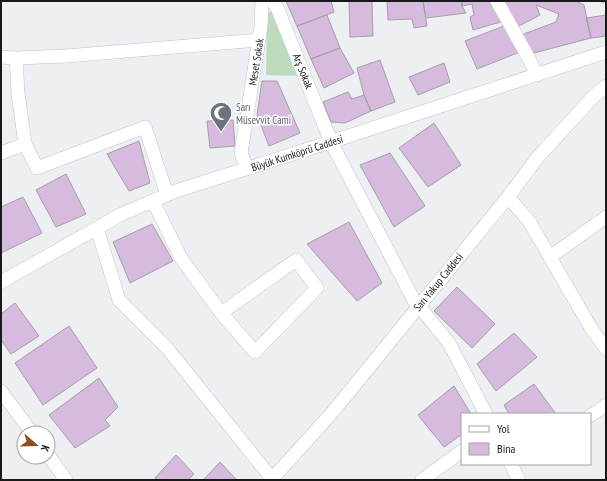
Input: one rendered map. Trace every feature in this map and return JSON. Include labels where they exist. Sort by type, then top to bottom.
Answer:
[{"type":"street","name":"Meset Sokak","points":[[247,169],[241,153],[262,26],[262,1]]},
{"type":"street","name":"Arş Sokak","points":[[273,1],[278,10],[331,142],[418,307],[449,343],[485,413]]},
{"type":"street","points":[[497,1],[537,75]]},
{"type":"street","points":[[1,57],[16,58],[66,56],[259,40]]},
{"type":"street","name":"Büyük Kumköprü Caddesi","points":[[1,282],[122,214],[176,191],[606,52]]},
{"type":"street","points":[[16,58],[18,93],[25,144],[37,168],[145,127],[167,195]]},
{"type":"street","name":"Sarı Yakup Caddesi","points":[[272,480],[331,414],[508,197],[538,157],[593,97],[606,86]]},
{"type":"street","points":[[1,153],[25,144]]},
{"type":"street","points":[[508,197],[529,221],[591,328],[606,349]]},
{"type":"street","points":[[153,201],[181,258],[221,313],[255,352],[317,288],[296,260],[221,313]]},
{"type":"street","points":[[550,257],[606,217]]},
{"type":"street","points":[[96,228],[118,300],[167,348],[272,480]]},
{"type":"street","points":[[1,391],[26,425]]},
{"type":"street","points":[[591,415],[606,405]]},
{"type":"street","points":[[422,480],[461,453]]},
{"type":"street","points":[[55,465],[66,480]]},
{"type":"street","points":[[514,465],[519,480]]},
{"type":"path","points":[[601,1],[606,3]]},
{"type":"green space","points":[[271,11],[275,14],[299,76],[266,75],[267,14]]},
{"type":"building","points":[[286,1],[331,1],[334,12],[297,26]]},
{"type":"building","points":[[349,1],[372,1],[373,36],[350,37]]},
{"type":"building","points":[[387,1],[423,1],[427,26],[414,28],[412,19],[388,20]]},
{"type":"building","points":[[423,1],[462,1],[462,6],[466,13],[426,18]]},
{"type":"building","points":[[462,1],[495,1],[504,21],[473,30],[470,17],[474,15],[472,4],[462,6]]},
{"type":"building","points":[[503,1],[576,1],[584,5],[591,38],[530,54],[521,35],[556,22],[559,14],[536,5],[540,15],[517,27]]},
{"type":"building","points":[[327,15],[340,48],[311,59],[297,26]]},
{"type":"building","points":[[606,15],[606,36],[591,38],[586,18]]},
{"type":"building","points":[[509,24],[520,52],[477,69],[465,41]]},
{"type":"building","points":[[340,48],[354,73],[324,88],[311,59]]},
{"type":"building","points":[[380,60],[395,102],[371,111],[364,95],[357,68]]},
{"type":"building","points":[[444,63],[450,82],[418,95],[409,77]]},
{"type":"building","points":[[262,81],[277,81],[300,133],[269,146],[257,115]]},
{"type":"building","points":[[348,92],[352,99],[364,95],[371,111],[345,123],[331,122],[323,102]]},
{"type":"building","name":"Sarı Müsevvit Cami","points":[[233,120],[235,146],[210,148],[207,121]]},
{"type":"building","points":[[434,123],[461,165],[428,187],[399,148]]},
{"type":"building","points":[[139,141],[150,183],[129,191],[107,154]]},
{"type":"building","points":[[390,153],[425,206],[394,227],[360,165]]},
{"type":"building","points":[[66,174],[86,214],[56,227],[36,190]]},
{"type":"building","points":[[23,197],[42,233],[1,253],[1,207]]},
{"type":"building","points":[[349,222],[382,283],[357,301],[307,244]]},
{"type":"building","points":[[152,224],[173,261],[130,283],[113,242]]},
{"type":"building","points":[[457,287],[495,324],[472,348],[434,311]]},
{"type":"building","points":[[15,303],[39,336],[11,354],[1,340],[1,314]]},
{"type":"building","points":[[69,326],[97,368],[43,405],[15,363]]},
{"type":"building","points":[[514,333],[537,357],[496,391],[477,364]]},
{"type":"building","points":[[99,378],[118,407],[105,420],[110,426],[75,448],[49,415]]},
{"type":"building","points":[[534,384],[555,413],[508,413],[504,405]]},
{"type":"building","points":[[454,386],[470,413],[461,413],[461,435],[444,447],[418,415]]},
{"type":"building","points":[[176,455],[194,474],[188,480],[158,480],[155,478]]},
{"type":"building","points":[[220,462],[237,480],[203,480]]},
{"type":"place","name":"Sarı Müsevvit Cami","points":[[221,132]]}]
